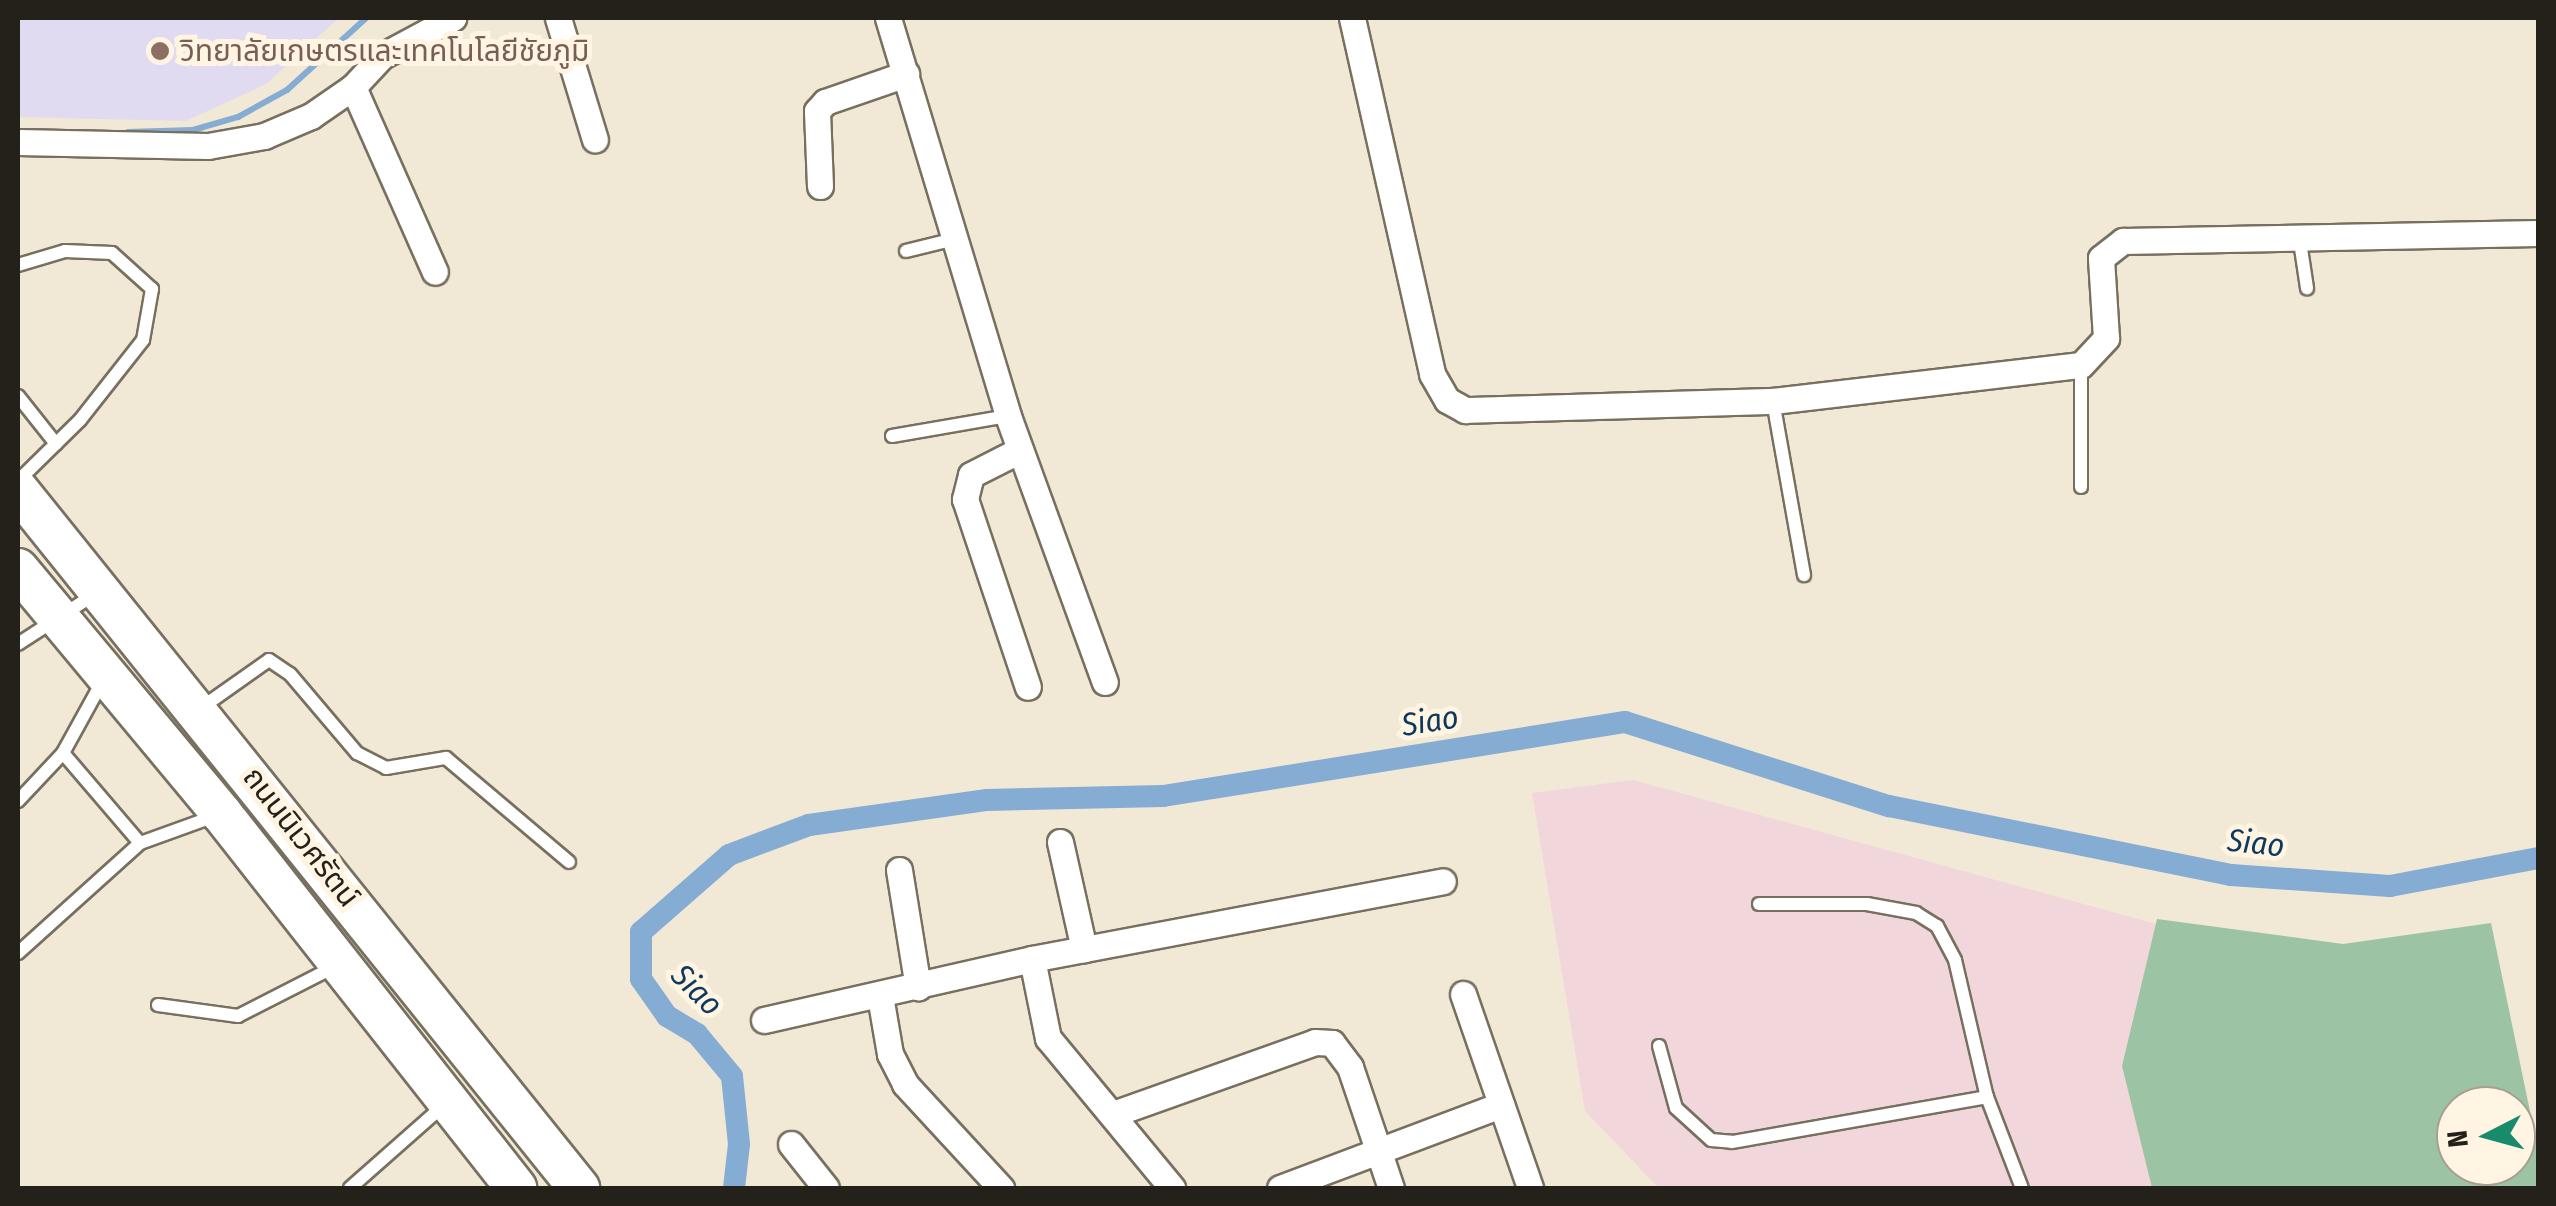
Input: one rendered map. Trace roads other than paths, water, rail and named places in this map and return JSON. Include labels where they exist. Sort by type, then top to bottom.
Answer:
[{"type":"main road","name":"ถนนนิเวศรัตน์","points":[[18,490],[199,709],[579,1188]]},
{"type":"main road","name":"ถนนนิเวศรัตน์","points":[[18,569],[222,814],[336,966],[516,1188]]},
{"type":"street","points":[[18,142],[208,146],[264,136],[353,87],[382,56],[453,18]]},
{"type":"street","points":[[558,18],[595,140]]},
{"type":"street","points":[[888,18],[1008,416],[1105,682]]},
{"type":"street","points":[[1352,18],[1432,374],[1448,400],[1465,410],[1773,401],[2082,364],[2106,338],[2101,258],[2114,243],[2298,233],[2538,233]]},
{"type":"street","points":[[820,186],[817,112],[825,102],[906,74]]},
{"type":"street","points":[[353,87],[435,272]]},
{"type":"street","points":[[1020,450],[971,475],[965,498],[1028,687]]},
{"type":"street","points":[[1060,842],[1084,948]]},
{"type":"street","points":[[899,870],[918,987]]},
{"type":"street","points":[[764,1020],[1084,948],[1443,881]]},
{"type":"street","points":[[1032,959],[1043,1030],[1172,1188]]},
{"type":"street","points":[[1463,994],[1530,1188]]},
{"type":"street","points":[[880,996],[890,1054],[905,1084],[1000,1188]]},
{"type":"street","points":[[1114,1114],[1315,1042],[1332,1043],[1350,1067],[1392,1188]]},
{"type":"street","points":[[1280,1188],[1502,1106]]},
{"type":"street","points":[[791,1144],[826,1188]]},
{"type":"lane","points":[[2298,233],[2307,288]]},
{"type":"lane","points":[[906,250],[955,239]]},
{"type":"lane","points":[[18,265],[65,251],[112,253],[152,288],[143,340],[56,444],[18,481]]},
{"type":"lane","points":[[2080,488],[2082,364]]},
{"type":"lane","points":[[18,396],[56,444]]},
{"type":"lane","points":[[1773,401],[1804,574]]},
{"type":"lane","points":[[892,436],[1008,416]]},
{"type":"lane","points":[[18,644],[60,621],[100,590]]},
{"type":"lane","points":[[199,709],[270,660],[290,674],[357,754],[386,768],[446,758],[569,862]]},
{"type":"lane","points":[[18,801],[62,753],[106,675]]},
{"type":"lane","points":[[62,753],[140,843]]},
{"type":"lane","points":[[18,953],[140,843],[222,814]]},
{"type":"lane","points":[[1759,904],[1867,904],[1916,913],[1937,926],[1954,960],[1987,1097],[2022,1188]]},
{"type":"lane","points":[[158,1005],[238,1016],[336,966]]},
{"type":"lane","points":[[1659,1046],[1676,1108],[1710,1140],[1732,1142],[1987,1097]]},
{"type":"lane","points":[[350,1188],[446,1104]]},
{"type":"waterway","points":[[128,132],[193,130],[238,117],[287,90],[366,18]]},
{"type":"waterway","name":"Siao","points":[[734,1188],[739,1144],[732,1076],[697,1034],[667,1016],[641,979],[641,932],[729,855],[809,825],[987,800],[1163,796],[1625,722],[1889,806],[2231,875],[2390,886],[2538,858]]},
{"type":"place","name":"วิทยาลัยเกษตรและเทคโนโลยีชัยภูมิ","points":[[160,51]]}]
